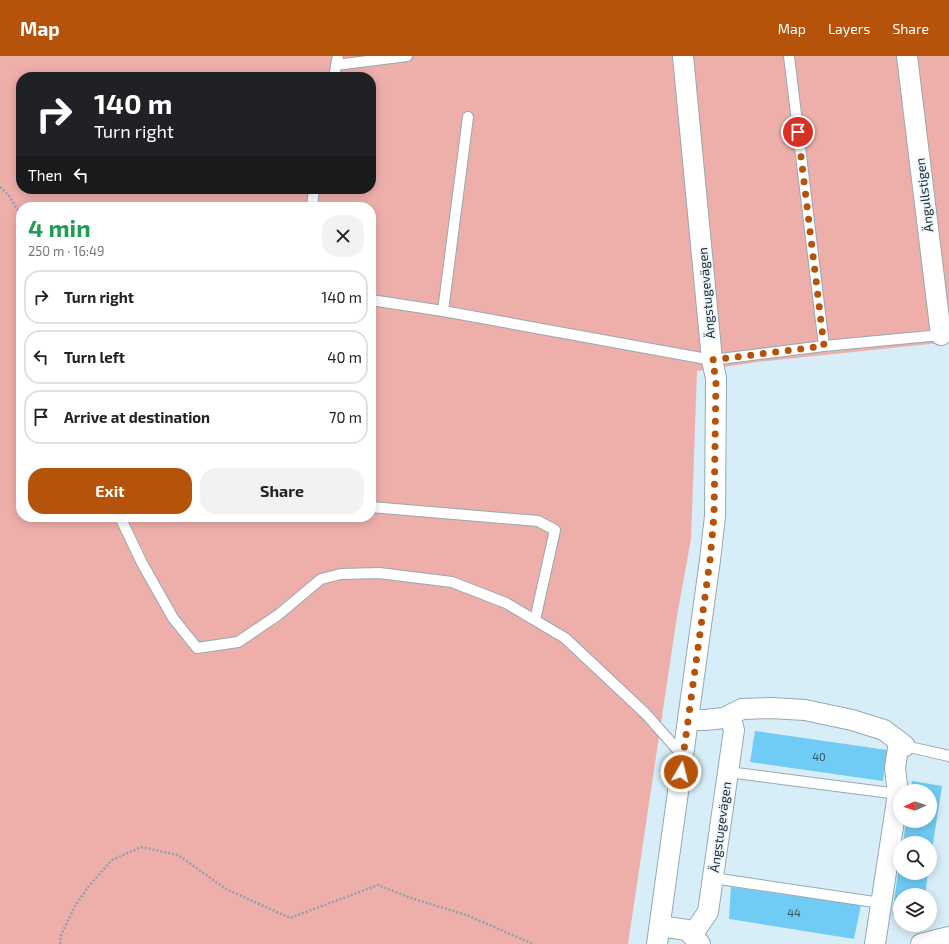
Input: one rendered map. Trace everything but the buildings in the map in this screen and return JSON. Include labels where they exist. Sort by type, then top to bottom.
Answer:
[{"type":"street","name":"Ängstugevägen","points":[[683,56],[712,360],[716,378],[714,516],[710,560],[659,935],[687,930],[696,939],[708,912],[734,730],[730,715]]},
{"type":"street","name":"Ängullstigen","points":[[907,56],[945,333]]},
{"type":"street","points":[[688,720],[724,718],[742,709],[771,708],[805,710],[852,720],[884,730],[902,744],[895,768],[897,784]]},
{"type":"street","points":[[875,944],[893,826]]},
{"type":"street","points":[[920,944],[949,937]]},
{"type":"lane","points":[[335,72],[337,60],[407,56]]},
{"type":"lane","points":[[788,56],[824,346]]},
{"type":"lane","points":[[443,311],[468,117]]},
{"type":"lane","points":[[376,301],[443,311],[712,360],[945,333]]},
{"type":"lane","points":[[376,507],[538,521],[555,530],[535,620]]},
{"type":"lane","points":[[122,522],[142,563],[173,618],[197,648],[238,642],[278,615],[321,579],[341,574],[379,573],[452,582],[506,603],[565,638],[646,714],[683,756]]},
{"type":"lane","points":[[902,744],[949,756]]},
{"type":"lane","points":[[728,772],[893,793]]},
{"type":"lane","points":[[713,878],[881,903]]},
{"type":"path","points":[[0,187],[9,196],[16,207]]},
{"type":"path","points":[[60,944],[61,935],[75,906],[88,887],[112,860],[141,847],[178,855],[226,889],[290,918],[378,885],[408,897],[469,916],[533,944]]},
{"type":"shaded area","points":[[0,56],[949,56],[949,342],[757,362],[697,371],[691,539],[677,616],[628,944],[0,944]]},
{"type":"route","points":[[681,772],[710,560],[714,516],[716,378],[712,360],[824,346],[798,132]]}]
